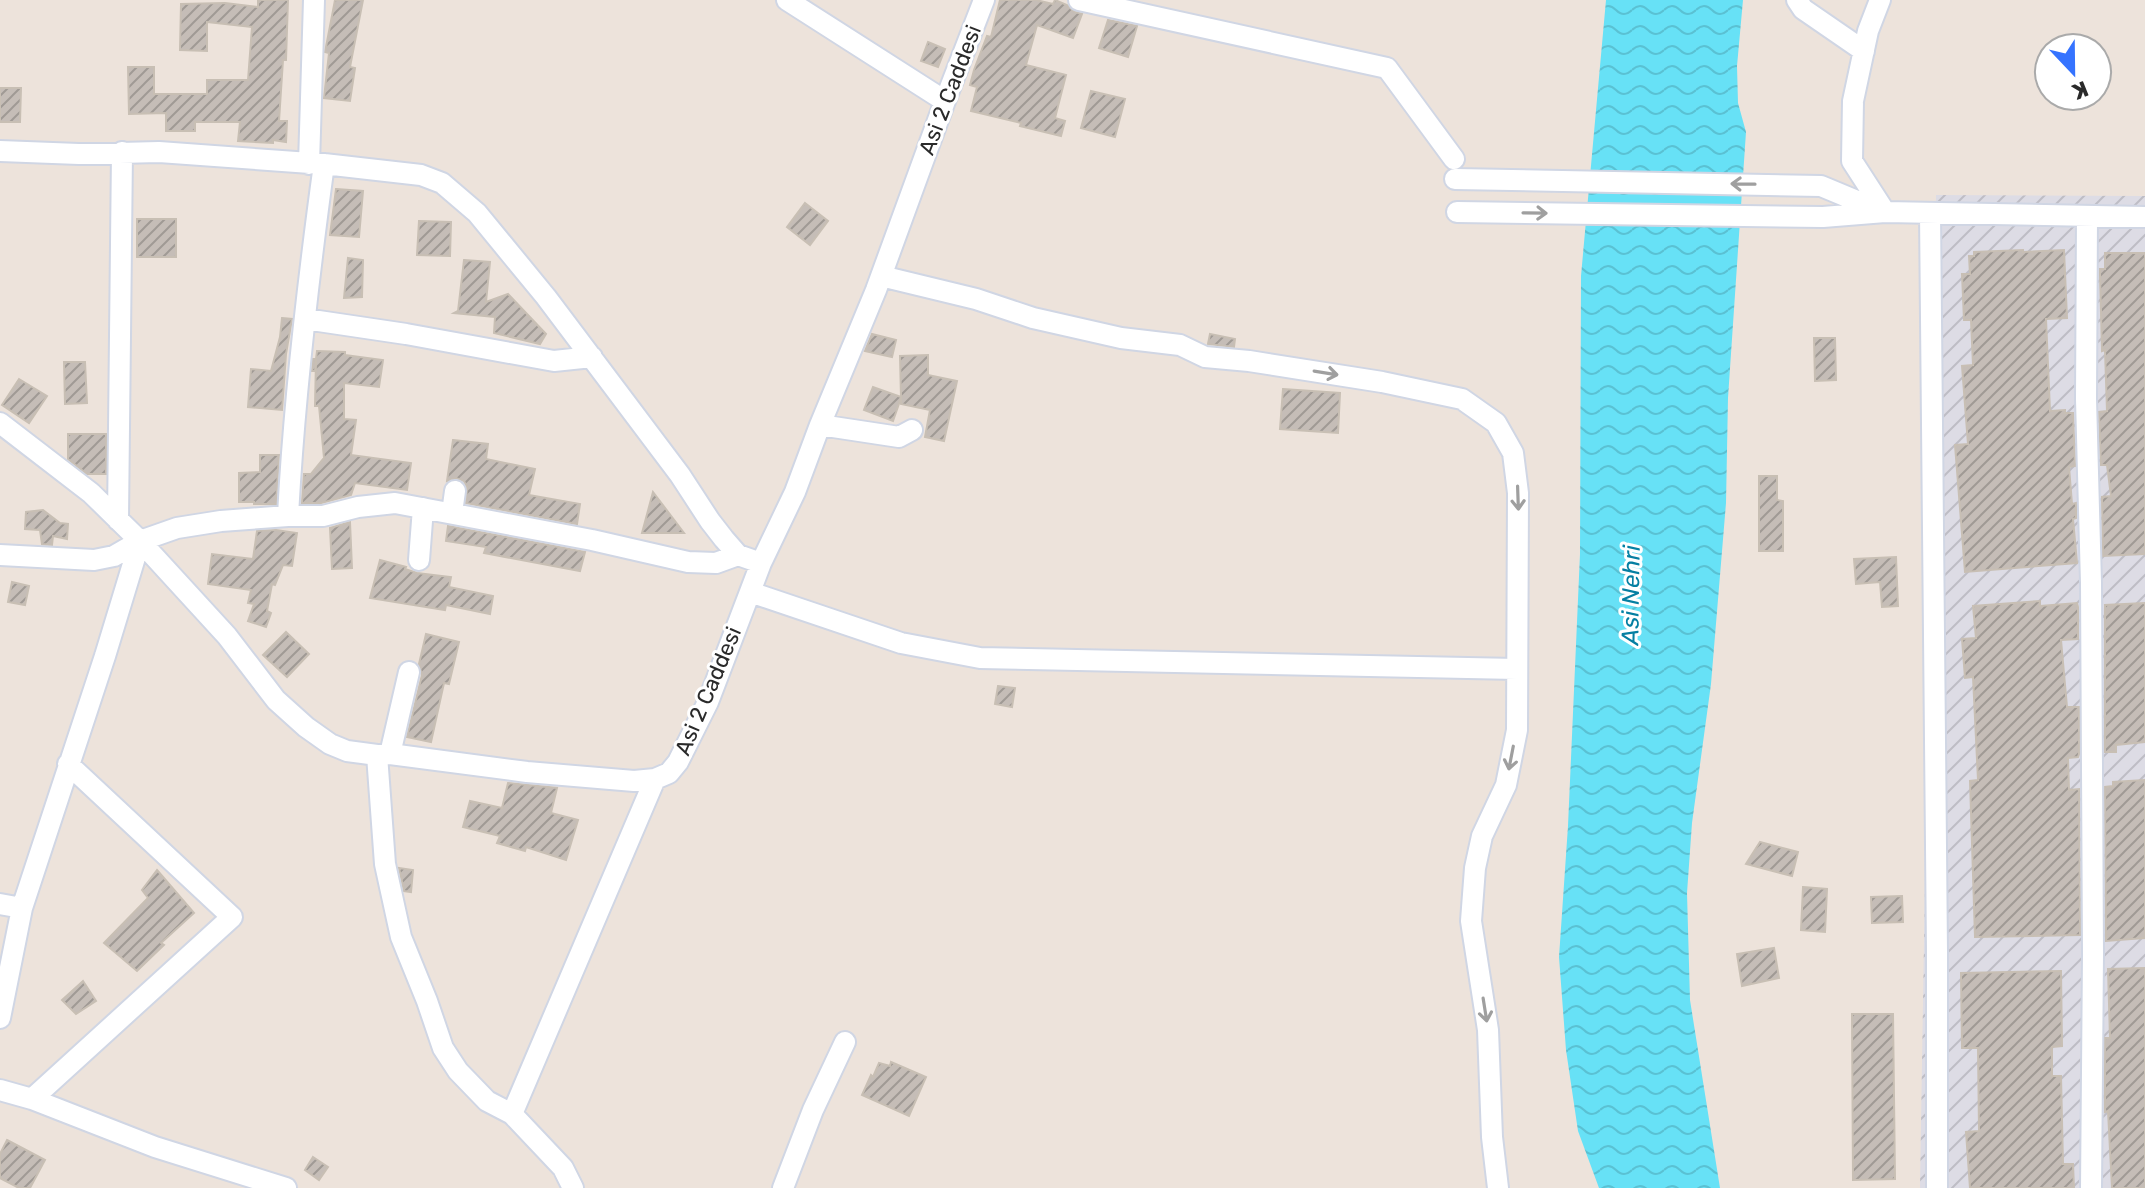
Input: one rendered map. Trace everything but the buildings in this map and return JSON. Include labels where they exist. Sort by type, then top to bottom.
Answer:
[{"type":"street","points":[[288,516],[292,437],[313,243],[316,164],[314,0]]},
{"type":"street","points":[[787,0],[945,101]]},
{"type":"street","name":"Asi 2 Caddesi","points":[[655,779],[669,773],[678,762],[708,702],[761,563],[795,492],[881,276],[984,0]]},
{"type":"street","points":[[1079,0],[1152,8],[1387,68],[1454,169],[1821,186],[1885,212]]},
{"type":"street","points":[[1797,0],[1803,9],[1864,51]]},
{"type":"street","points":[[1880,0],[1868,31],[1853,101],[1852,161],[1885,212]]},
{"type":"street","points":[[0,151],[79,154],[159,152],[421,175],[442,183],[477,213],[546,297],[738,555],[761,563]]},
{"type":"street","points":[[118,520],[122,152]]},
{"type":"street","points":[[1457,212],[1823,217],[1885,212],[2145,217]]},
{"type":"street","points":[[1930,213],[1937,1188]]},
{"type":"street","points":[[2087,217],[2086,399],[2091,583],[2093,954],[2091,1188]]},
{"type":"street","points":[[881,276],[976,299],[1033,318],[1121,338],[1180,345],[1205,357],[1382,382],[1462,399],[1496,423],[1513,453],[1518,493],[1517,730],[1506,785],[1482,836],[1475,868],[1471,921],[1488,1030],[1492,1137],[1498,1188]]},
{"type":"street","points":[[305,319],[554,361],[592,357]]},
{"type":"street","points":[[0,423],[91,493],[140,541],[227,636],[276,700],[330,744],[347,751],[527,772],[634,781],[655,779],[512,1114]]},
{"type":"street","points":[[820,425],[899,437],[912,430]]},
{"type":"street","points":[[452,513],[455,491]]},
{"type":"street","points":[[0,555],[94,560],[114,556],[140,541],[177,528],[221,521],[323,516],[358,507],[395,503],[592,540],[688,562],[716,563],[738,555]]},
{"type":"street","points":[[419,560],[423,508]]},
{"type":"street","points":[[0,1018],[22,908],[140,541]]},
{"type":"street","points":[[750,592],[901,643],[980,658],[1517,669]]},
{"type":"street","points":[[409,672],[384,755],[385,864],[401,937],[443,1048],[458,1071],[487,1101],[512,1114],[563,1168],[573,1188]]},
{"type":"street","points":[[32,1099],[232,917],[68,764]]},
{"type":"street","points":[[0,904],[22,908]]},
{"type":"street","points":[[783,1188],[813,1110],[845,1042]]},
{"type":"street","points":[[0,1090],[32,1099],[155,1147],[286,1188]]},
{"type":"shaded area","points":[[1936,195],[2145,196],[2145,1188],[1920,1188]]},
{"type":"water","name":"Asi Nehri","points":[[1606,0],[1743,0],[1737,66],[1738,103],[1746,132],[1728,398],[1726,503],[1711,684],[1692,823],[1687,893],[1690,1000],[1720,1188],[1599,1188],[1578,1131],[1566,1050],[1559,957],[1580,554],[1581,276]]}]
